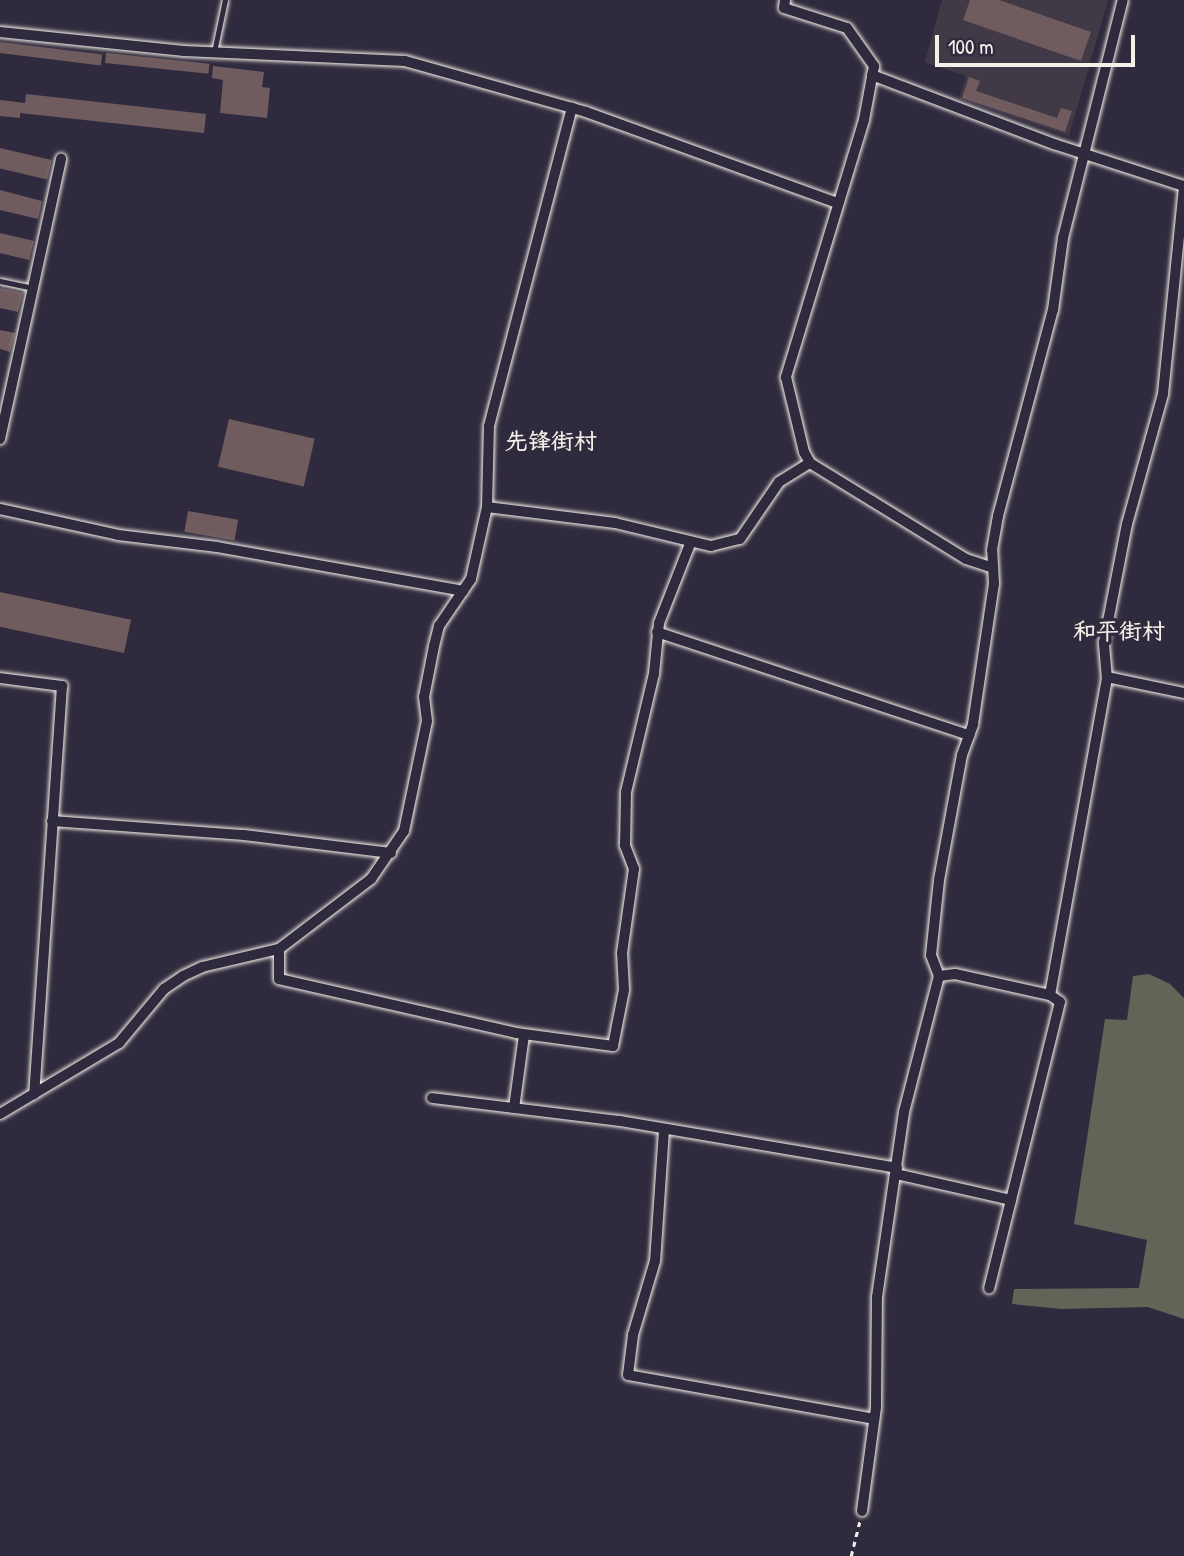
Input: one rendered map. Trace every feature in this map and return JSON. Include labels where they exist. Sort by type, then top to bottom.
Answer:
[{"type":"street","points":[[785,0],[784,8],[847,28],[871,57],[872,75],[864,120],[786,377],[790,407],[810,463],[965,559],[993,568]]},
{"type":"street","points":[[862,1511],[874,1419],[877,1297],[904,1112],[939,976],[931,955],[939,880],[969,735],[998,516],[1053,310],[1063,238],[1123,0]]},
{"type":"street","points":[[0,32],[214,53],[323,60],[383,57],[572,108],[838,203]]},
{"type":"street","points":[[872,75],[1083,153],[1184,186],[1171,332],[1154,440],[1128,524],[1104,642],[1107,677],[1050,995]]},
{"type":"street","points":[[0,1114],[119,1043],[164,989],[183,976],[202,967],[279,949],[371,878],[404,831],[439,626],[471,579],[487,507],[489,426],[572,108]]},
{"type":"street","points":[[0,439],[61,159]]},
{"type":"street","points":[[1171,332],[1184,334]]},
{"type":"street","points":[[487,507],[615,523],[690,544],[711,546],[740,539],[779,482],[810,463]]},
{"type":"street","points":[[0,509],[118,536],[217,547],[463,591]]},
{"type":"street","points":[[279,949],[279,979],[524,1035],[612,1046],[624,989],[622,953],[634,869],[625,845],[626,792],[654,674],[657,632],[690,544]]},
{"type":"street","points":[[657,632],[969,735]]},
{"type":"street","points":[[1107,677],[1184,693]]},
{"type":"street","points":[[0,678],[62,686],[34,1094]]},
{"type":"street","points":[[52,821],[244,835],[391,853]]},
{"type":"street","points":[[939,976],[955,974],[1050,995],[1060,1002],[1060,1012],[989,1288]]},
{"type":"street","points":[[514,1108],[524,1035]]},
{"type":"street","points":[[432,1098],[664,1130],[897,1171],[1011,1200]]},
{"type":"street","points":[[664,1130],[655,1261],[633,1335],[628,1375],[874,1419]]},
{"type":"lane","points":[[214,53],[225,0]]},
{"type":"lane","points":[[0,281],[33,288]]},
{"type":"path","points":[[851,1556],[862,1511]]},
{"type":"shaded area","points":[[942,0],[1108,0],[1069,136],[959,99],[966,76],[925,62]]},
{"type":"green space","points":[[1149,974],[1170,984],[1184,998],[1184,1319],[1148,1307],[1061,1309],[1012,1304],[1014,1289],[1139,1288],[1147,1240],[1074,1224],[1105,1019],[1127,1020],[1133,976]]},
{"type":"building","points":[[970,0],[999,0],[1091,32],[1081,61],[963,20]]},
{"type":"building","points":[[0,42],[102,55],[101,65],[0,53]]},
{"type":"building","points":[[106,53],[209,64],[208,74],[105,63]]},
{"type":"building","points":[[213,66],[264,72],[262,87],[270,88],[267,118],[220,113],[223,80],[212,78]]},
{"type":"building","points":[[969,77],[980,81],[976,91],[1057,118],[1061,108],[1072,111],[1065,132],[962,98]]},
{"type":"building","points":[[26,94],[206,114],[204,133],[20,113],[20,118],[0,116],[0,100],[25,103]]},
{"type":"building","points":[[0,148],[52,160],[47,179],[0,169]]},
{"type":"building","points":[[0,190],[42,201],[38,219],[0,210]]},
{"type":"building","points":[[0,233],[34,241],[29,260],[0,253]]},
{"type":"building","points":[[0,288],[23,293],[18,312],[0,308]]},
{"type":"building","points":[[0,330],[15,333],[10,352],[0,349]]},
{"type":"building","points":[[229,419],[315,439],[304,487],[218,467]]},
{"type":"building","points":[[188,511],[238,520],[235,541],[184,532]]},
{"type":"building","points":[[0,592],[131,620],[124,653],[0,627]]},
{"type":"district","name":"先锋街村","points":[[551,441]]},
{"type":"district","name":"和平街村","points":[[1119,631]]}]
